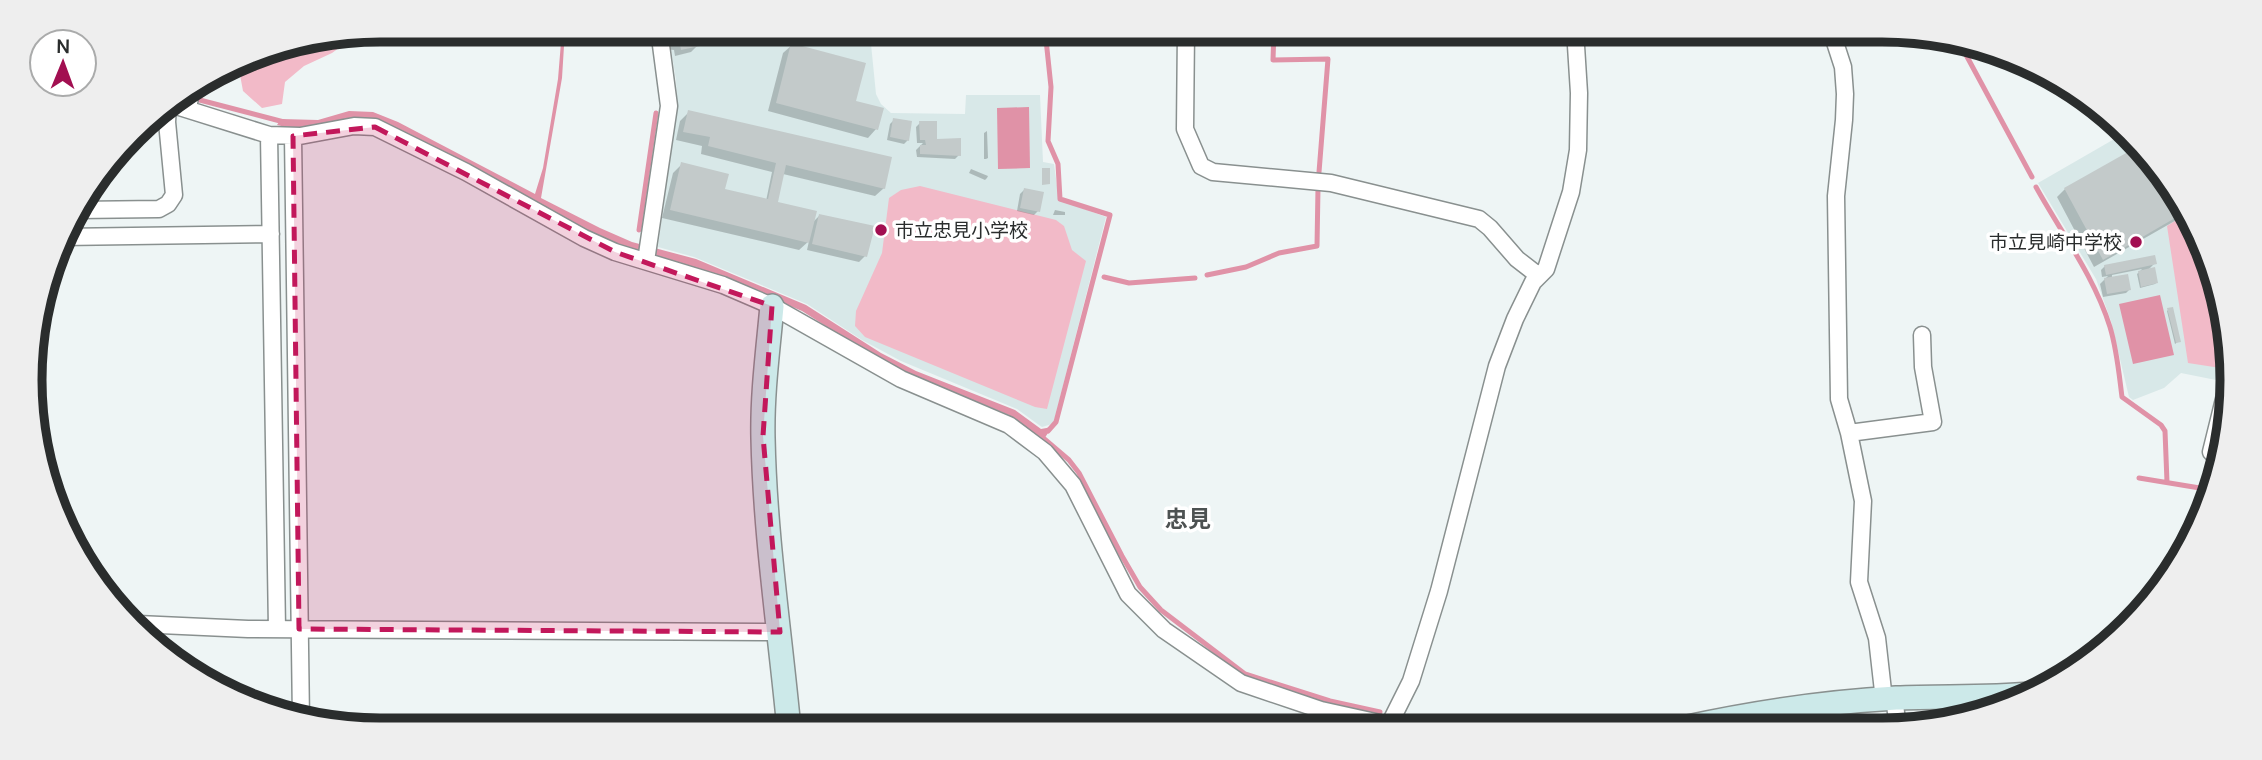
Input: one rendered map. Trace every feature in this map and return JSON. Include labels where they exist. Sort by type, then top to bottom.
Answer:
[{"type":"street","points":[[646,261],[668,106],[660,42]]},
{"type":"street","points":[[1186,42],[1185,129],[1201,166],[1213,172],[1331,183],[1479,219],[1517,260],[1539,276]]},
{"type":"street","points":[[1395,718],[1411,681],[1439,591],[1497,366],[1533,282],[1546,270],[1567,205],[1578,150],[1579,93],[1576,42]]},
{"type":"street","points":[[1835,42],[1843,67],[1845,94],[1836,196],[1839,399],[1863,501],[1859,582],[1877,638],[1895,717]]},
{"type":"street","points":[[188,109],[189,101]]},
{"type":"street","points":[[180,107],[269,135],[293,136],[354,126],[375,127],[466,172],[584,238],[615,252],[723,285],[772,306],[901,379],[1009,425],[1045,452],[1073,485],[1128,594],[1164,630],[1241,683],[1321,710],[1354,718]]},
{"type":"street","points":[[88,210],[159,209],[168,204],[174,195],[168,117]]},
{"type":"street","points":[[269,135],[277,629]]},
{"type":"street","points":[[293,136],[301,708]]},
{"type":"street","points":[[74,237],[271,234]]},
{"type":"street","points":[[772,306],[765,371],[763,436],[769,543],[788,718]]},
{"type":"street","points":[[1849,433],[1933,422],[1923,367],[1922,335]]},
{"type":"street","points":[[2211,452],[2216,429]]},
{"type":"street","points":[[147,624],[277,629],[780,632]]},
{"type":"street","points":[[1738,718],[1889,699],[1998,697]]},
{"type":"highlighted area","points":[[375,127],[615,252],[772,306],[763,436],[780,632],[299,629],[293,136]]},
{"type":"shaded area","points":[[561,42],[564,42],[562,78],[541,198],[632,242],[696,259],[806,305],[881,353],[916,371],[1015,410],[1041,429],[1052,427],[1042,442],[1009,415],[884,363],[802,311],[713,273],[608,241],[383,122],[353,117],[304,127],[277,125],[281,119],[318,120],[349,111],[373,112],[398,122],[535,194],[543,168],[558,79]]},
{"type":"shaded area","name":"市立忠見小学校","points":[[670,42],[871,42],[876,94],[881,104],[891,113],[965,114],[966,95],[1040,95],[1043,162],[1054,164],[1059,200],[1106,217],[1052,424],[1042,427],[1017,409],[901,361],[862,340],[807,304],[694,257],[658,247],[677,105]]},
{"type":"shaded area","points":[[344,44],[304,66],[285,82],[282,104],[262,108],[243,91],[240,73],[271,60],[314,48]]},
{"type":"shaded area","points":[[1029,107],[1030,168],[998,169],[997,108]]},
{"type":"shaded area","name":"市立見崎中学校","points":[[2117,137],[2136,157],[2175,211],[2202,271],[2214,314],[2220,381],[2181,373],[2164,388],[2133,400],[2129,397],[2111,321],[2096,279],[2038,183]]},
{"type":"shaded area","points":[[920,186],[1056,220],[1064,226],[1072,250],[1086,261],[1047,409],[1035,407],[865,337],[855,326],[856,311],[882,253],[889,198],[901,190]]},
{"type":"shaded area","points":[[2179,219],[2202,271],[2214,314],[2219,368],[2188,363],[2167,226]]},
{"type":"shaded area","points":[[2160,295],[2174,355],[2133,364],[2119,304]]},
{"type":"building","points":[[699,42],[700,46],[681,50],[680,45],[671,44]]},
{"type":"building","points":[[791,43],[866,63],[856,101],[884,108],[878,130],[776,103]]},
{"type":"building","points":[[688,110],[892,157],[885,189],[786,165],[778,202],[817,211],[809,243],[670,210],[681,162],[729,174],[725,189],[768,199],[776,163],[708,146],[710,137],[683,132]]},
{"type":"building","points":[[893,118],[912,121],[909,141],[890,137]]},
{"type":"building","points":[[919,121],[937,121],[937,139],[961,138],[961,156],[920,154],[920,145],[926,145],[925,140],[920,140]]},
{"type":"building","points":[[2130,151],[2150,174],[2178,216],[2103,260],[2064,188]]},
{"type":"building","points":[[1042,168],[1050,168],[1050,184],[1042,185]]},
{"type":"building","points":[[1024,188],[1044,192],[1040,212],[1020,208]]},
{"type":"building","points":[[819,214],[875,226],[867,257],[812,244]]},
{"type":"building","points":[[2155,255],[2157,264],[2106,275],[2104,265]]},
{"type":"building","points":[[2155,267],[2158,283],[2141,287],[2138,271]]},
{"type":"building","points":[[2128,274],[2131,290],[2107,294],[2104,278]]},
{"type":"building","points":[[2173,307],[2181,342],[2176,343],[2167,308]]},
{"type":"waterway","points":[[1046,42],[1051,87],[1048,141],[1058,164],[1060,199],[1110,215],[1056,422],[1048,431]]},
{"type":"waterway","points":[[1274,42],[1273,60],[1328,59],[1319,172]]},
{"type":"waterway","points":[[1965,53],[2032,177]]},
{"type":"waterway","points":[[193,98],[284,122]]},
{"type":"waterway","points":[[639,230],[656,113]]},
{"type":"waterway","points":[[2036,187],[2103,308],[2118,362],[2122,397],[2161,425],[2165,431],[2167,482]]},
{"type":"waterway","points":[[1207,275],[1246,267],[1279,253],[1317,246],[1318,188]]},
{"type":"waterway","points":[[1104,277],[1129,283],[1195,278]]},
{"type":"waterway","points":[[1042,437],[1069,460],[1079,473],[1140,587],[1161,610],[1245,674],[1330,701],[1380,712]]},
{"type":"waterway","points":[[2139,478],[2202,488]]},
{"type":"place","name":"市立忠見小学校","points":[[881,230]]},
{"type":"place","name":"市立見崎中学校","points":[[2136,242]]},
{"type":"district","name":"忠見","points":[[1188,518]]}]
